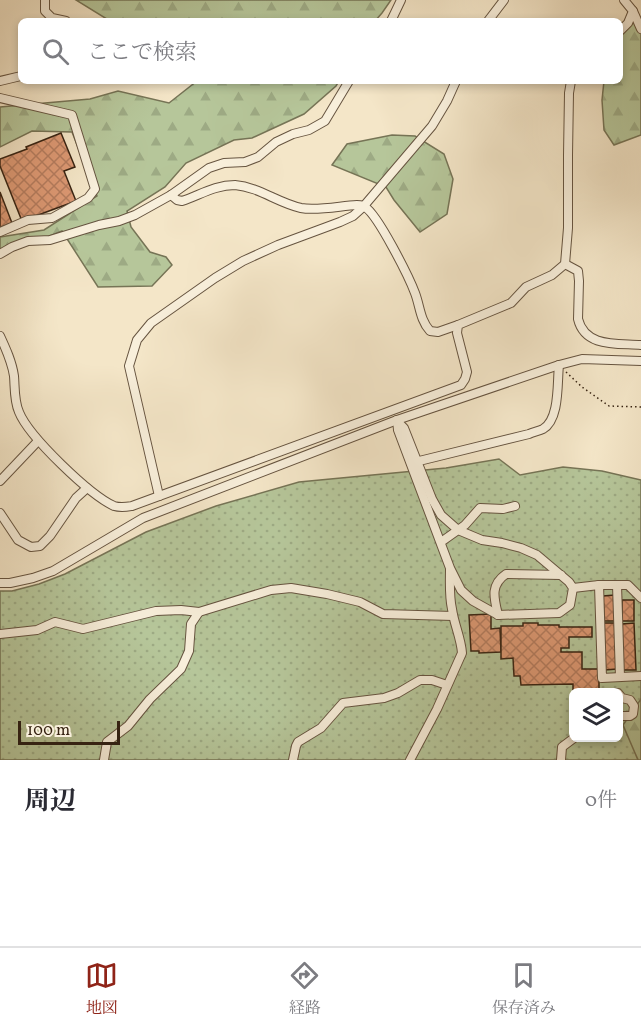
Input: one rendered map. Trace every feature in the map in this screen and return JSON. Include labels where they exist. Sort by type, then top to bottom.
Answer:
[{"type":"street","points":[[45,0],[45,11],[52,18]]},
{"type":"street","points":[[392,18],[401,0]]},
{"type":"street","points":[[490,18],[504,0]]},
{"type":"street","points":[[624,0],[633,11],[641,29]]},
{"type":"street","points":[[623,29],[633,11]]},
{"type":"street","points":[[0,81],[18,77]]},
{"type":"street","points":[[0,254],[28,241],[50,240],[135,215],[171,195],[209,168],[224,163],[245,162],[258,157],[276,142],[309,130],[325,121],[347,84]]},
{"type":"street","points":[[159,496],[129,366],[137,340],[151,323],[243,261],[352,216],[364,206],[432,126],[455,84]]},
{"type":"street","points":[[171,195],[182,201],[214,188],[235,185],[256,189],[301,208],[364,206],[388,239],[414,291],[423,322],[430,331],[438,332],[511,303],[526,287],[552,275],[565,264],[568,228],[570,84]]},
{"type":"street","points":[[0,98],[72,115],[95,189],[88,198],[52,218],[28,220],[0,232]]},
{"type":"street","points":[[565,264],[578,271],[578,319],[579,325],[587,336],[597,341],[641,345]]},
{"type":"street","points":[[0,336],[13,373],[18,411],[25,425],[38,441],[87,488],[114,506],[123,508],[461,385],[467,372],[457,333],[458,325]]},
{"type":"street","points":[[0,583],[33,579],[53,571],[143,519],[397,420],[582,359],[641,361]]},
{"type":"street","points":[[414,462],[543,429],[551,422],[556,409],[559,365]]},
{"type":"street","points":[[397,420],[398,430],[441,515],[458,530],[482,540],[522,548],[537,555],[573,588],[570,605],[559,613],[498,615],[473,601],[461,590],[450,568],[414,462]]},
{"type":"street","points":[[0,481],[38,441]]},
{"type":"street","points":[[0,513],[18,540],[31,547],[40,546],[50,536],[76,498],[87,488]]},
{"type":"street","points":[[441,542],[465,525],[480,508],[503,509],[515,506]]},
{"type":"street","points":[[410,760],[437,709],[462,653],[449,588],[450,568]]},
{"type":"street","points":[[498,615],[495,599],[496,584],[506,574],[561,575]]},
{"type":"street","points":[[599,585],[602,678],[641,676]]},
{"type":"street","points":[[617,585],[617,688]]},
{"type":"street","points":[[573,588],[628,585],[641,598]]},
{"type":"street","points":[[0,634],[37,630],[55,622],[83,629],[156,611],[199,612],[271,590],[291,588],[360,602],[383,614],[453,615]]},
{"type":"street","points":[[104,760],[107,742],[128,726],[150,699],[181,669],[189,651],[191,624],[199,612]]},
{"type":"street","points":[[292,760],[298,742],[321,728],[343,703],[384,698],[420,680],[432,680],[447,685]]},
{"type":"street","points":[[623,698],[630,700],[634,706],[633,714],[623,716]]},
{"type":"street","points":[[561,760],[562,747],[569,742]]},
{"type":"path","points":[[559,365],[582,387],[609,406],[641,407]]},
{"type":"green space","points":[[76,0],[391,0],[378,18],[105,18]]},
{"type":"green space","points":[[623,23],[641,23],[641,135],[614,145],[604,130],[602,100],[604,84],[623,84]]},
{"type":"green space","points":[[193,84],[337,84],[304,114],[252,138],[234,140],[186,163],[165,187],[127,211],[131,227],[150,252],[166,257],[172,265],[152,286],[98,287],[62,231],[0,256],[0,237],[44,230],[97,196],[72,132],[32,131],[0,147],[0,107],[90,99],[118,91],[169,103]]},
{"type":"green space","points":[[392,135],[415,136],[444,154],[453,179],[447,214],[420,232],[386,187],[332,165],[347,144]]},
{"type":"green space","points":[[499,459],[520,475],[563,467],[602,471],[641,480],[641,760],[0,760],[0,591],[12,591],[39,584],[65,574],[146,532],[216,506],[299,482],[446,468]]},
{"type":"green space","points":[[641,699],[641,760],[638,760],[623,725]]},
{"type":"building","points":[[61,133],[75,167],[64,171],[76,201],[22,221],[0,166],[0,159]]},
{"type":"building","points":[[0,192],[12,223],[0,228]]},
{"type":"building","points":[[615,595],[616,621],[604,621],[603,596]]},
{"type":"building","points":[[622,600],[634,600],[634,621],[622,621]]},
{"type":"building","points":[[491,614],[491,629],[500,628],[501,652],[471,651],[469,615]]},
{"type":"building","points":[[523,623],[538,623],[538,625],[559,625],[559,627],[592,627],[592,637],[569,637],[569,648],[561,648],[561,652],[582,652],[582,669],[599,669],[599,688],[573,688],[573,684],[521,685],[520,676],[514,676],[513,658],[501,659],[501,626],[523,626]]},
{"type":"building","points":[[604,623],[616,623],[617,669],[605,670]]},
{"type":"building","points":[[634,623],[636,670],[623,670],[622,624]]}]
